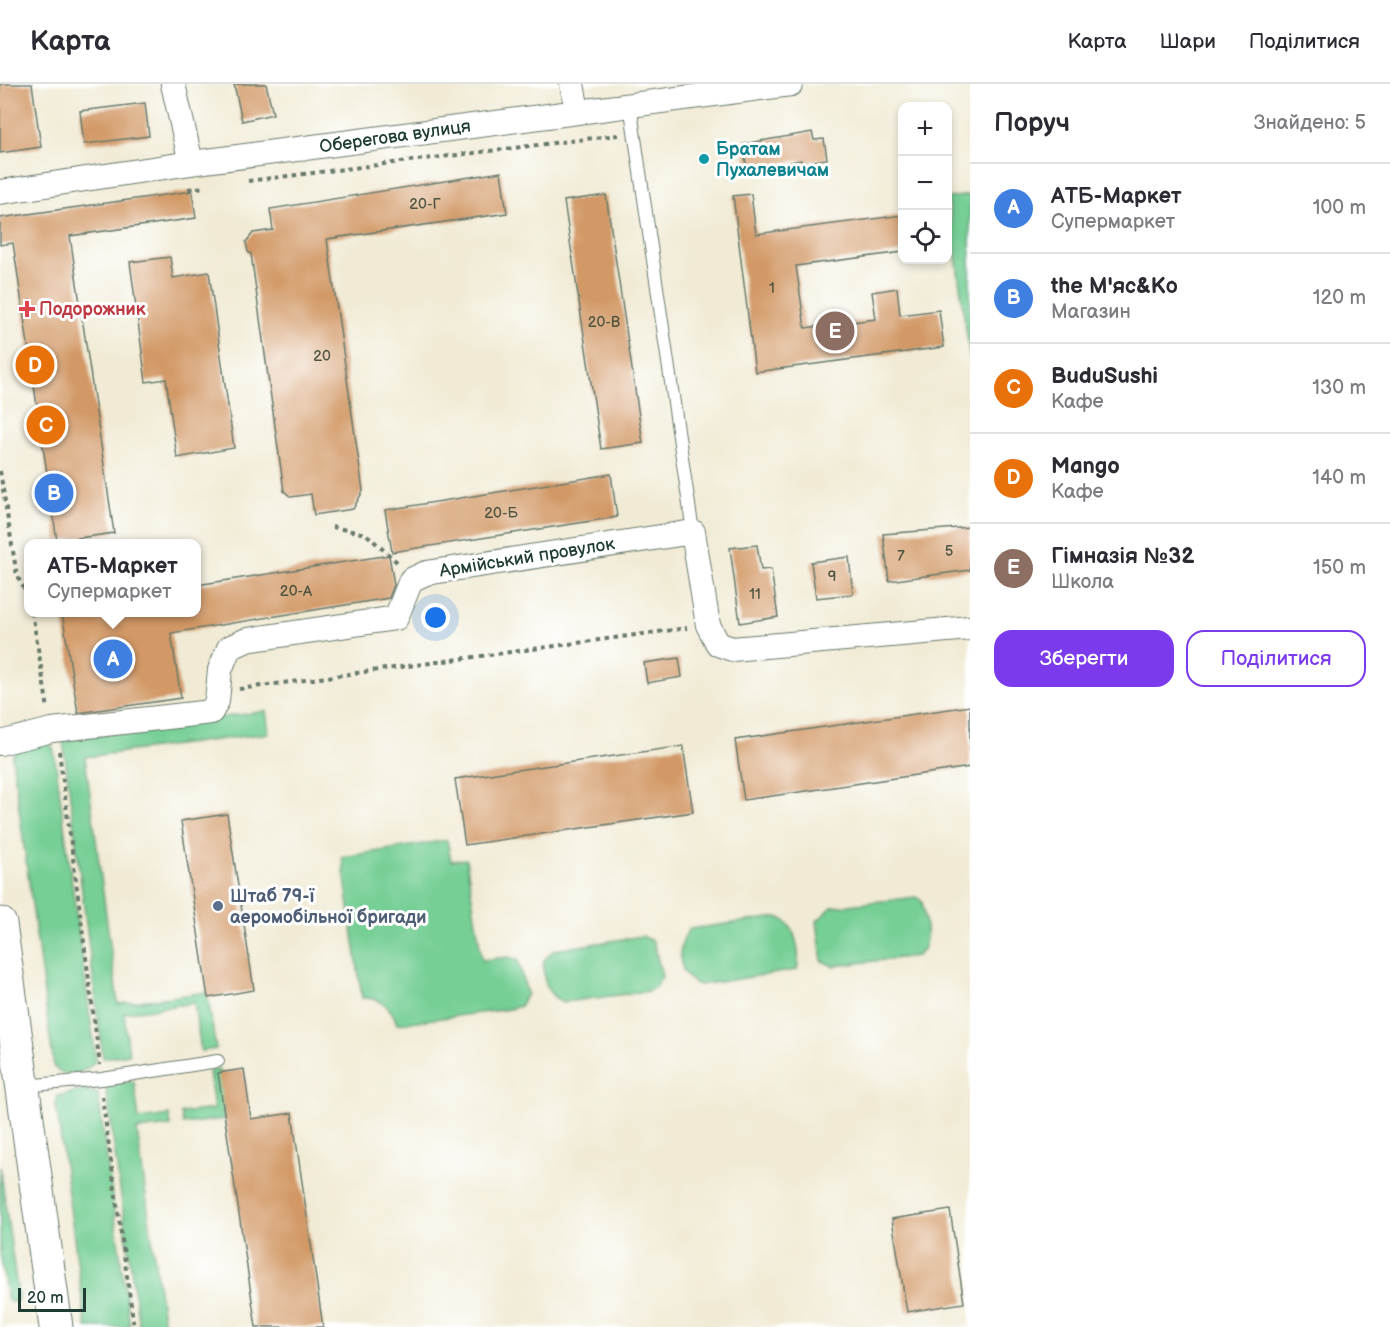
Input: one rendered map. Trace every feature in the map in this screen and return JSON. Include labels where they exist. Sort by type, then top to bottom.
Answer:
[{"type":"highway","points":[[0,924],[56,1327]]},
{"type":"street","points":[[173,84],[191,163]]},
{"type":"street","points":[[572,84],[577,111]]},
{"type":"street","name":"Оберегова вулиця","points":[[0,192],[191,163],[791,84]]},
{"type":"street","points":[[693,532],[708,625],[718,644],[732,649],[970,628]]},
{"type":"street","name":"Армійський провулок","points":[[411,580],[426,573],[462,566],[693,532]]},
{"type":"street","points":[[0,743],[52,730],[211,712],[218,692],[220,670],[229,648],[247,640],[396,618],[411,580]]},
{"type":"lane","points":[[630,104],[693,532]]},
{"type":"lane","points":[[22,1086],[102,1079],[218,1061]]},
{"type":"path","points":[[242,182],[634,133]]},
{"type":"path","points":[[184,190],[207,186]]},
{"type":"path","points":[[0,471],[17,576],[24,588]]},
{"type":"path","points":[[332,526],[366,534],[390,553],[411,580]]},
{"type":"path","points":[[33,617],[52,730],[60,756],[102,1079],[101,1089],[134,1327]]},
{"type":"path","points":[[218,692],[708,625]]},
{"type":"green space","points":[[970,195],[970,360],[952,227],[952,197]]},
{"type":"green space","points":[[266,711],[269,733],[85,757],[118,1004],[207,992],[216,1049],[201,1051],[194,1003],[124,1013],[129,1054],[103,1058],[63,740]]},
{"type":"green space","points":[[46,744],[52,746],[54,751],[96,1060],[82,1071],[70,1074],[65,1074],[54,1067],[12,757],[18,749]]},
{"type":"green space","points":[[447,840],[451,861],[466,859],[482,960],[509,957],[518,960],[527,994],[520,1006],[509,1009],[397,1024],[392,1013],[380,1001],[362,998],[342,857]]},
{"type":"green space","points":[[916,897],[922,901],[926,931],[925,945],[917,956],[833,966],[822,961],[817,921],[832,907]]},
{"type":"green space","points":[[777,917],[789,925],[793,931],[798,955],[797,970],[699,985],[686,975],[680,951],[685,935],[690,929]]},
{"type":"green space","points":[[642,936],[653,941],[662,976],[656,986],[649,991],[565,1002],[553,996],[549,991],[545,980],[544,960],[554,950]]},
{"type":"green space","points":[[219,1069],[225,1119],[183,1124],[181,1113],[214,1109],[209,1071]]},
{"type":"green space","points":[[134,1081],[139,1119],[169,1115],[171,1126],[137,1130],[164,1327],[139,1327],[106,1088],[109,1084]]},
{"type":"green space","points":[[83,1090],[98,1094],[130,1327],[86,1327],[56,1104],[57,1096]]},
{"type":"green space","points":[[0,1165],[18,1295],[17,1301],[10,1302],[7,1298],[0,1252]]},
{"type":"building","points":[[0,84],[32,84],[41,147],[0,153]]},
{"type":"building","points":[[234,84],[266,84],[273,114],[242,121]]},
{"type":"building","points":[[145,103],[149,136],[84,144],[80,111]]},
{"type":"building","points":[[812,132],[814,140],[824,139],[827,159],[802,163],[801,160],[747,170],[743,144]]},
{"type":"building","points":[[501,172],[507,213],[327,239],[363,491],[353,509],[314,515],[311,494],[291,497],[284,491],[251,254],[248,252],[246,242],[253,233],[273,230],[270,209]]},
{"type":"building","points":[[192,191],[196,218],[70,236],[114,533],[57,539],[13,243],[0,245],[0,218]]},
{"type":"building","points":[[751,194],[756,234],[898,216],[898,253],[796,266],[805,328],[876,319],[872,292],[897,288],[900,315],[939,310],[944,347],[755,372],[733,196]]},
{"type":"building","points":[[606,195],[643,443],[601,449],[564,201]]},
{"type":"building","points":[[170,257],[173,278],[209,272],[234,448],[177,458],[166,379],[146,382],[130,262]]},
{"type":"building","points":[[611,474],[617,517],[392,552],[385,510]]},
{"type":"building","points":[[970,527],[970,570],[889,581],[883,534]]},
{"type":"building","points":[[757,545],[761,570],[771,569],[778,617],[740,623],[730,548]]},
{"type":"building","points":[[389,555],[394,585],[389,598],[171,633],[181,698],[78,713],[63,617],[201,617],[201,584]]},
{"type":"building","points":[[849,557],[853,594],[816,598],[811,562]]},
{"type":"building","points":[[679,658],[682,677],[647,683],[644,663]]},
{"type":"building","points":[[970,706],[970,767],[744,800],[735,740]]},
{"type":"building","points":[[683,746],[693,812],[465,845],[455,779]]},
{"type":"building","name":"Штаб 79-ї аеромобільної бригади","points":[[227,814],[254,990],[208,998],[181,821]]},
{"type":"building","points":[[244,1069],[251,1119],[292,1113],[323,1327],[256,1327],[218,1073]]},
{"type":"building","points":[[950,1210],[964,1303],[907,1312],[892,1219]]},
{"type":"place","name":"Братам Пухалевичам","points":[[704,159]]},
{"type":"place","name":"Подорожник","points":[[27,309]]},
{"type":"place","name":"Гімназія №32","points":[[835,331]]},
{"type":"place","name":"Mango","points":[[35,365]]},
{"type":"place","name":"BuduSushi","points":[[46,425]]},
{"type":"place","name":"the М'яс&Kо","points":[[54,493]]},
{"type":"place","name":"АТБ-Маркет","points":[[113,659]]},
{"type":"place","name":"Штаб 79-ї аеромобільної бригади","points":[[218,906]]}]
